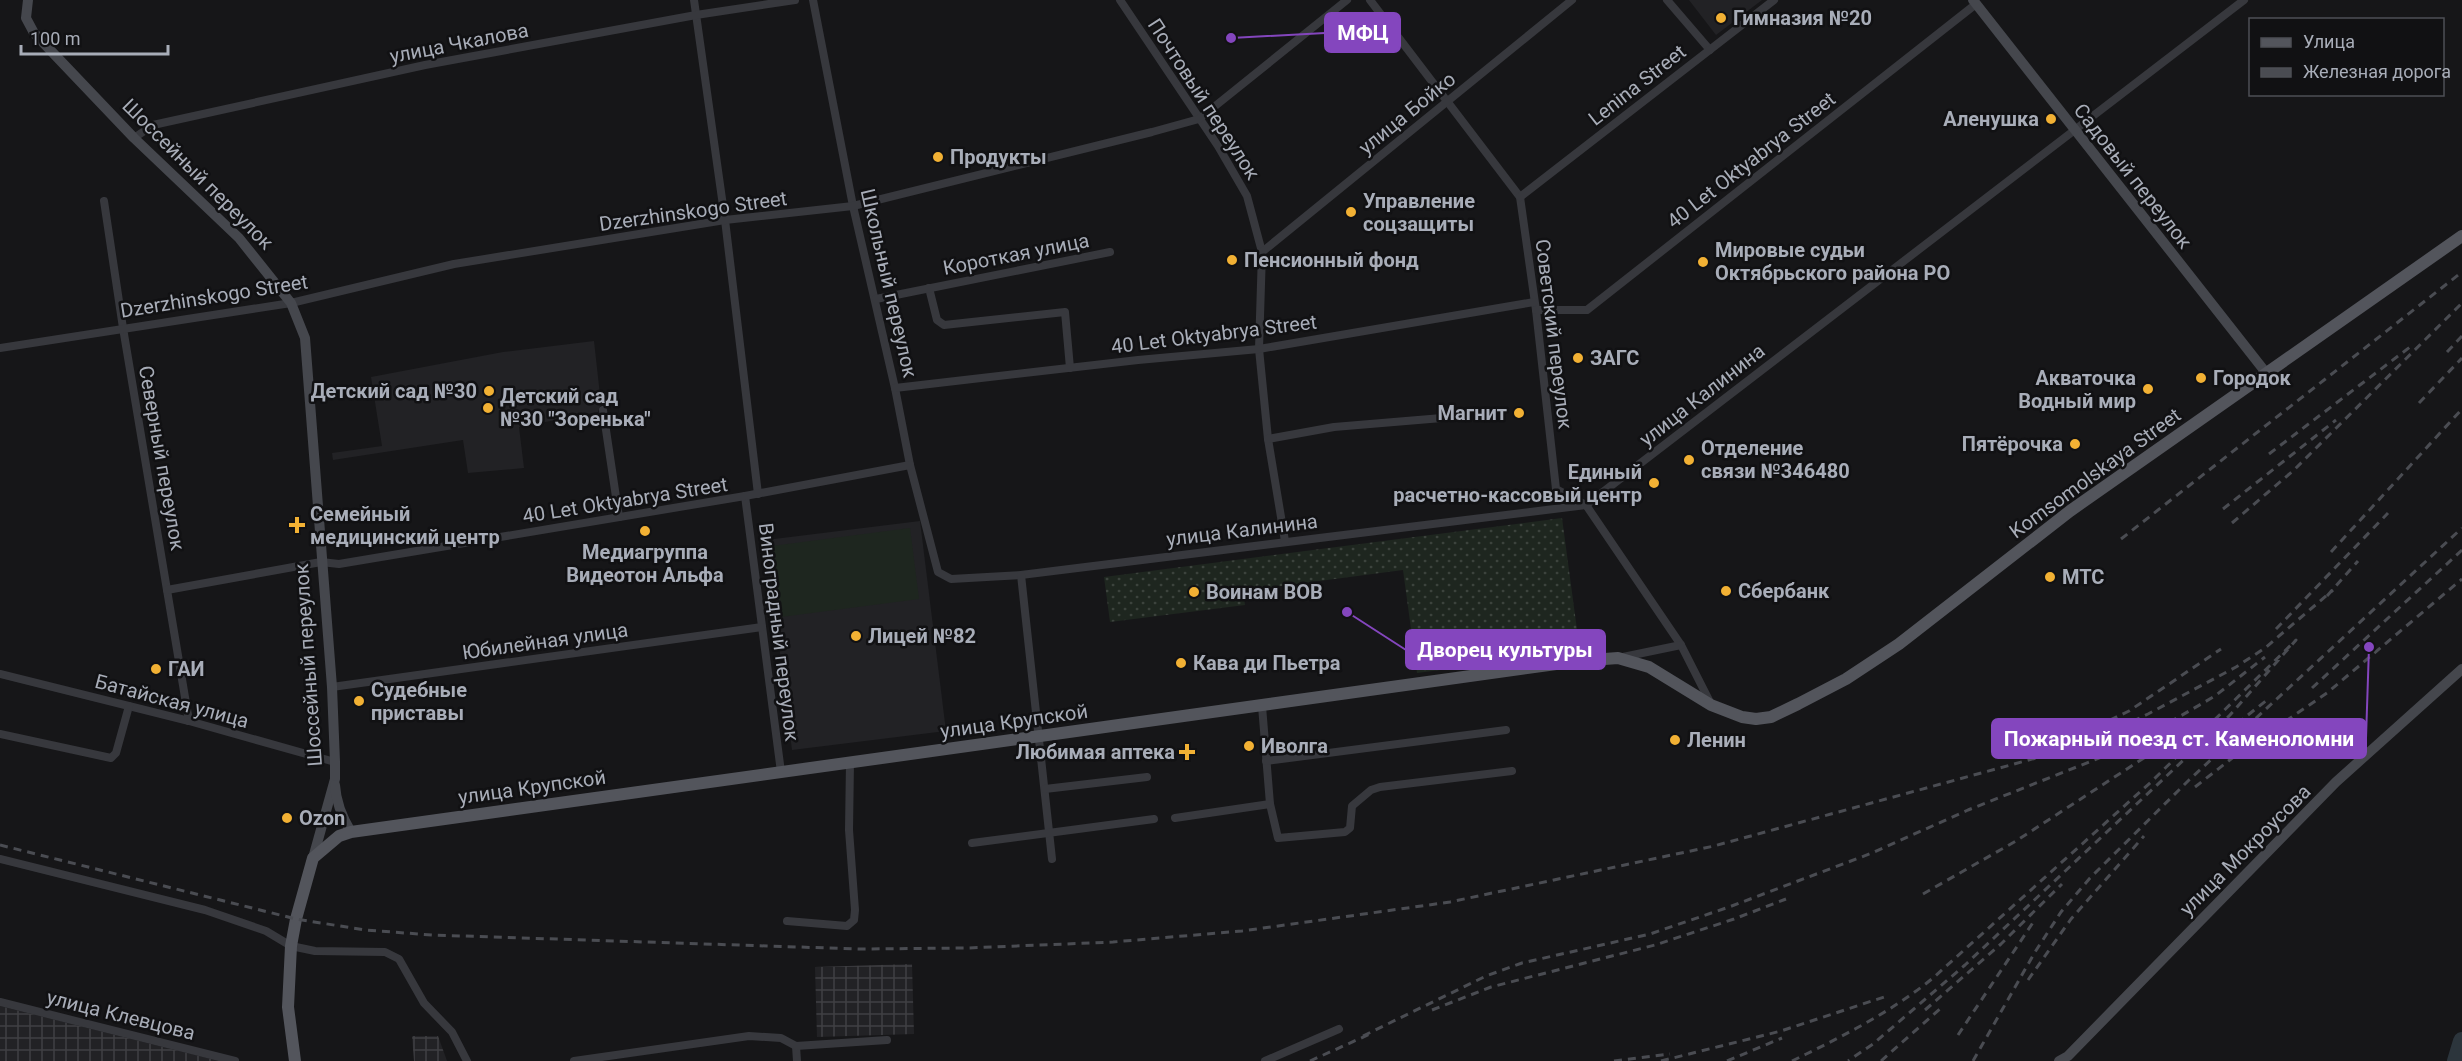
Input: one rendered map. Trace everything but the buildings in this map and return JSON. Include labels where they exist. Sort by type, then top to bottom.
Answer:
[{"type":"main road","name":"Шоссейный переулок","points":[[28,0],[26,18],[34,33],[134,138],[239,238],[291,303],[305,338],[332,687],[335,762],[335,779],[313,858]]},
{"type":"main road","name":"Садовый переулок","points":[[1974,2],[2267,374]]},
{"type":"main road","name":"Komsomolskaya Street","points":[[1742,717],[1756,719],[1771,717],[1846,679],[1899,644],[2070,511],[2462,236]]},
{"type":"main road","name":"улица Крупской","points":[[313,858],[339,836],[351,832],[1578,661],[1618,658],[1649,667],[1711,705],[1742,717]]},
{"type":"main road","name":"улица Мокроусова","points":[[2059,1061],[2068,1056],[2336,782],[2462,669]]},
{"type":"main road","points":[[335,779],[336,799],[342,818],[351,832]]},
{"type":"main road","points":[[295,1061],[288,1007],[291,946],[313,858]]},
{"type":"street","points":[[694,0],[725,220],[759,494]]},
{"type":"street","name":"улица Чкалова","points":[[134,138],[153,125],[425,65],[696,15],[795,0]]},
{"type":"street","name":"Школьный переулок","points":[[813,0],[853,206],[896,388],[910,465],[938,572]]},
{"type":"street","name":"Почтовый переулок","points":[[1120,0],[1218,146],[1247,196],[1262,252],[1259,349],[1268,439],[1285,541]]},
{"type":"street","name":"Dzerzhinskogo Street","points":[[0,348],[291,303],[454,264],[725,220],[853,206],[1199,119],[1347,0]]},
{"type":"street","name":"Советский переулок","points":[[1370,0],[1520,196],[1556,489],[1586,505],[1681,645],[1711,705]]},
{"type":"street","name":"улица Бойко","points":[[1262,252],[1572,0]]},
{"type":"street","points":[[1667,0],[1710,50]]},
{"type":"street","name":"Lenina Street","points":[[1520,196],[1774,0]]},
{"type":"street","name":"улица Калинина","points":[[938,572],[951,579],[1021,575],[1586,505],[2244,0]]},
{"type":"street","name":"40 Let Oktyabrya Street","points":[[896,388],[1259,349],[1535,306],[1587,310],[1974,2]]},
{"type":"street","name":"Северный переулок","points":[[104,201],[189,721]]},
{"type":"street","name":"Короткая улица","points":[[876,299],[1110,252]]},
{"type":"street","name":"Короткая улица","points":[[929,288],[937,320],[944,325],[1065,312],[1070,368]]},
{"type":"street","points":[[603,410],[620,517]]},
{"type":"street","points":[[1268,439],[1335,427],[1454,417]]},
{"type":"street","name":"40 Let Oktyabrya Street","points":[[167,590],[321,562],[339,564],[759,494],[910,465]]},
{"type":"street","name":"Виноградный переулок","points":[[745,496],[781,772]]},
{"type":"street","points":[[1021,575],[1052,859]]},
{"type":"street","name":"Юбилейная улица","points":[[332,687],[762,627]]},
{"type":"street","points":[[1618,658],[1681,645]]},
{"type":"street","name":"Батайская улица","points":[[0,674],[189,721],[335,762]]},
{"type":"street","points":[[0,734],[111,758],[116,753],[129,706]]},
{"type":"street","points":[[1262,706],[1270,804],[1278,838],[1345,832],[1350,828],[1352,806],[1371,790],[1512,771]]},
{"type":"street","points":[[1266,761],[1506,730]]},
{"type":"street","points":[[787,921],[847,926],[854,920],[849,830],[850,762]]},
{"type":"street","points":[[1045,789],[1146,777]]},
{"type":"street","points":[[1175,818],[1270,804]]},
{"type":"street","points":[[972,843],[1154,819]]},
{"type":"street","points":[[0,859],[205,910],[266,931],[291,946],[315,951],[385,952],[399,958],[424,1003],[452,1032],[467,1061]]},
{"type":"street","name":"улица Клевцова","points":[[0,1002],[235,1061]]},
{"type":"street","points":[[1265,1061],[1339,1029]]},
{"type":"street","points":[[574,1061],[749,1036],[781,1038],[796,1046],[887,1040]]},
{"type":"street","points":[[796,1046],[797,1061]]},
{"type":"shaded area","name":"Гимназия №20","points":[[1689,0],[1762,0],[1716,35]]},
{"type":"shaded area","name":"Детский сад №30 \"Зоренька\"","points":[[594,341],[601,404],[598,412],[519,427],[524,468],[468,473],[463,440],[333,460],[332,453],[382,446],[371,377],[503,352]]},
{"type":"shaded area","points":[[1562,518],[1580,652],[1417,673],[1403,570],[1243,591],[1245,605],[1110,622],[1104,577]]},
{"type":"shaded area","name":"Лицей №82","points":[[920,521],[946,731],[792,750],[766,540]]},
{"type":"shaded area","points":[[910,528],[919,599],[781,617],[772,546]]},
{"type":"shaded area","points":[[912,964],[914,1034],[817,1037],[815,967]]},
{"type":"shaded area","points":[[0,1006],[219,1061],[0,1061]]},
{"type":"shaded area","points":[[412,1036],[438,1036],[447,1061],[414,1061]]},
{"type":"waterway","points":[[2456,1061],[2462,1041]]},
{"type":"railway","points":[[2121,539],[2462,272]]},
{"type":"railway","points":[[2232,523],[2294,470],[2462,303]]},
{"type":"railway","points":[[2447,352],[2462,336]]},
{"type":"railway","points":[[2269,454],[2410,347]]},
{"type":"railway","points":[[2419,403],[2462,358]]},
{"type":"railway","points":[[2331,552],[2462,409]]},
{"type":"railway","points":[[2223,509],[2336,420]]},
{"type":"railway","points":[[2276,629],[2388,513]]},
{"type":"railway","points":[[1973,1061],[2035,952],[2061,912],[2090,878],[2189,780],[2462,528]]},
{"type":"railway","points":[[2312,688],[2462,550]]},
{"type":"railway","points":[[2327,596],[2358,561]]},
{"type":"railway","points":[[2195,787],[2240,752],[2327,693],[2462,579]]},
{"type":"railway","points":[[0,845],[296,919],[365,930],[432,935],[859,949],[968,948],[1113,942],[1242,931],[1450,902],[1714,846],[2058,752],[2104,735],[2148,714],[2236,667],[2265,648],[2333,590]]},
{"type":"railway","points":[[1792,1061],[1882,1013],[1933,978],[2151,782],[2296,640],[2206,739],[1965,965],[1873,1044],[1848,1061]]},
{"type":"railway","points":[[2072,738],[2129,711],[2221,649]]},
{"type":"railway","points":[[1363,1036],[1486,976],[1522,963],[1650,934],[1729,907],[1872,853],[1968,810],[2127,747],[2215,696],[2265,657]]},
{"type":"railway","points":[[2215,741],[2267,700]]},
{"type":"railway","points":[[1923,894],[2016,841],[2190,728]]},
{"type":"railway","points":[[2028,980],[2071,919],[2144,836]]},
{"type":"railway","points":[[1925,1010],[2001,944],[2062,884]]},
{"type":"railway","points":[[1432,1010],[1491,987],[1655,945],[1786,899]]},
{"type":"railway","points":[[1958,1035],[2034,921]]},
{"type":"railway","points":[[1661,1061],[1781,1031],[1884,997]]},
{"type":"railway","points":[[1881,1061],[1941,1008]]},
{"type":"railway","points":[[1310,1061],[1370,1034]]},
{"type":"railway","points":[[1727,1061],[1782,1038]]},
{"type":"railway","points":[[1614,1061],[1670,1054]]},
{"type":"place","name":"Гимназия №20","points":[[1721,18]]},
{"type":"place","name":"МФЦ","points":[[1231,38]]},
{"type":"place","name":"Аленушка","points":[[2051,119]]},
{"type":"place","name":"Продукты","points":[[938,157]]},
{"type":"place","name":"Управление соцзащиты","points":[[1351,212]]},
{"type":"place","name":"Пенсионный фонд","points":[[1232,260]]},
{"type":"place","name":"Мировые судьи Октябрьского района РО","points":[[1703,262]]},
{"type":"place","name":"ЗАГС","points":[[1578,358]]},
{"type":"place","name":"Городок","points":[[2201,378]]},
{"type":"place","name":"Акваточка Водный мир","points":[[2148,389]]},
{"type":"place","name":"Детский сад №30","points":[[489,391]]},
{"type":"place","name":"Детский сад №30 \"Зоренька\"","points":[[488,408]]},
{"type":"place","name":"Магнит","points":[[1519,413]]},
{"type":"place","name":"Пятёрочка","points":[[2075,444]]},
{"type":"place","name":"Отделение связи №346480","points":[[1689,460]]},
{"type":"place","name":"Единый расчетно-кассовый центр","points":[[1654,483]]},
{"type":"place","name":"Семейный медицинский центр","points":[[297,525]]},
{"type":"place","name":"Медиагруппа Видеотон Альфа","points":[[645,531]]},
{"type":"place","name":"МТС","points":[[2050,577]]},
{"type":"place","name":"Сбербанк","points":[[1726,591]]},
{"type":"place","name":"Воинам ВОВ","points":[[1194,592]]},
{"type":"place","name":"Дворец культуры","points":[[1347,612]]},
{"type":"place","name":"Лицей №82","points":[[856,636]]},
{"type":"place","name":"Пожарный поезд ст. Каменоломни","points":[[2369,647]]},
{"type":"place","name":"Кава ди Пьетра","points":[[1181,663]]},
{"type":"place","name":"ГАИ","points":[[156,669]]},
{"type":"place","name":"Судебные приставы","points":[[359,701]]},
{"type":"place","name":"Ленин","points":[[1675,740]]},
{"type":"place","name":"Иволга","points":[[1249,746]]},
{"type":"place","name":"Любимая аптека","points":[[1187,752]]},
{"type":"place","name":"Ozon","points":[[287,818]]}]
